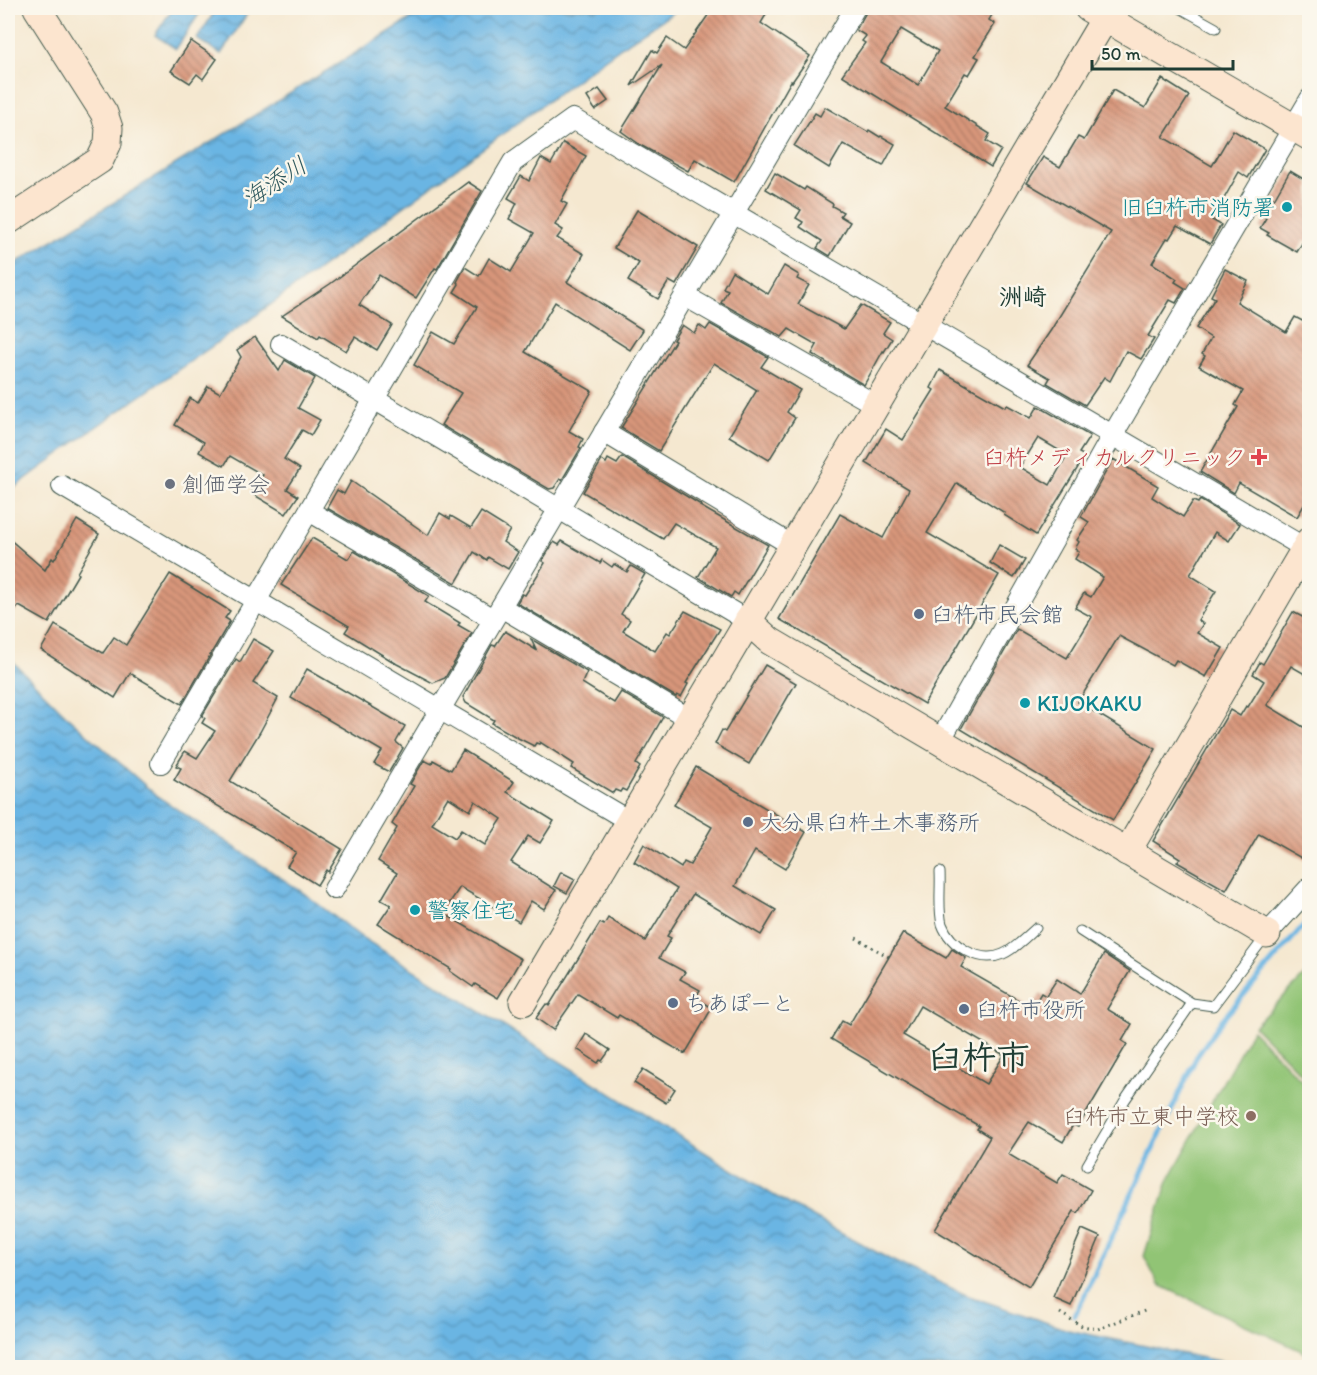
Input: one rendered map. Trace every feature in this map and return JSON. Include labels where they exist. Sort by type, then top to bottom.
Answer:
[{"type":"street","points":[[8,221],[100,160],[108,143],[109,129],[104,113],[37,8]]},
{"type":"street","points":[[334,889],[855,8]]},
{"type":"street","points":[[523,1002],[924,325],[1097,11],[1301,132]]},
{"type":"street","points":[[940,741],[1112,436],[1301,132],[1310,99]]},
{"type":"street","points":[[161,763],[513,162],[573,120],[1112,436],[1308,547],[1127,852]]},
{"type":"street","points":[[685,296],[876,405]]},
{"type":"street","points":[[281,344],[748,621],[770,641],[1267,934],[1310,887]]},
{"type":"street","points":[[604,432],[793,546]]},
{"type":"street","points":[[62,486],[629,821]]},
{"type":"street","points":[[309,511],[690,719]]},
{"type":"lane","points":[[1180,8],[1216,28]]},
{"type":"lane","points":[[940,872],[940,910],[943,925],[951,938],[965,951],[979,956],[992,957],[1004,954],[1036,928]]},
{"type":"lane","points":[[1080,931],[1192,1003],[1213,1006],[1267,934]]},
{"type":"lane","points":[[1087,1165],[1125,1100],[1192,1003]]},
{"type":"path","points":[[856,938],[889,957]]},
{"type":"path","points":[[1060,1313],[1082,1326],[1098,1329],[1147,1310]]},
{"type":"green space","points":[[1309,971],[1309,1082],[1254,1026]]},
{"type":"green space","name":"臼杵市立東中学校","points":[[1252,1030],[1309,1088],[1310,1352],[1308,1354],[1159,1285],[1144,1256],[1168,1181]]},
{"type":"water","points":[[173,8],[203,8],[176,49],[155,35]]},
{"type":"water","points":[[217,8],[251,8],[221,54],[197,39]]},
{"type":"water","name":"海添川","points":[[428,8],[680,8],[621,47],[247,322],[96,427],[8,492],[8,268]]},
{"type":"water","points":[[8,657],[70,719],[157,796],[301,891],[361,937],[773,1195],[889,1259],[966,1295],[1068,1330],[1247,1367],[8,1367]]},
{"type":"building","points":[[713,8],[770,8],[761,23],[810,56],[791,81],[734,182],[695,159],[688,171],[642,146],[621,131],[662,65],[631,86],[652,50],[657,53],[667,38],[684,50]]},
{"type":"building","points":[[878,8],[984,8],[993,13],[989,20],[995,24],[975,56],[979,58],[969,75],[965,73],[945,106],[990,134],[986,141],[1001,150],[991,167],[842,75],[865,43],[862,41],[866,36],[856,30],[868,9],[875,13]],"holes":[[[901,29],[938,51],[918,85],[881,62]]]},
{"type":"building","points":[[191,41],[217,59],[203,79],[197,74],[190,83],[171,71]]},
{"type":"building","points":[[1162,79],[1189,96],[1163,137],[1212,166],[1233,130],[1265,149],[1248,178],[1239,172],[1212,220],[1221,225],[1210,244],[1177,226],[1169,239],[1167,238],[1152,263],[1177,279],[1175,282],[1185,288],[1176,303],[1170,300],[1148,336],[1154,339],[1141,359],[1126,351],[1110,381],[1104,377],[1085,405],[1047,383],[1050,378],[1027,365],[1111,232],[1027,183],[1043,157],[1060,167],[1078,137],[1084,140],[1113,90],[1145,108]]},
{"type":"building","points":[[599,89],[608,101],[595,110],[587,97]]},
{"type":"building","points":[[825,107],[868,132],[869,130],[895,144],[883,166],[843,144],[829,168],[794,146],[815,113],[820,116]]},
{"type":"building","points":[[563,143],[586,156],[561,201],[567,204],[555,225],[563,230],[557,238],[584,254],[567,282],[643,330],[630,350],[555,302],[525,352],[592,391],[569,431],[583,439],[579,447],[581,448],[562,480],[560,479],[554,488],[549,489],[441,425],[461,393],[414,365],[433,332],[454,344],[477,307],[454,292],[465,267],[479,276],[489,258],[511,272],[534,233],[509,219],[517,203],[508,198],[521,176],[529,181],[541,158],[551,164]]},
{"type":"building","name":"旧臼杵市消防署","points":[[1290,171],[1310,183],[1310,243],[1304,240],[1297,252],[1267,235],[1269,233],[1260,228],[1266,218],[1260,214],[1270,196],[1274,199]]},
{"type":"building","points":[[775,173],[804,190],[806,187],[833,204],[832,206],[843,212],[840,216],[850,222],[830,256],[817,248],[822,241],[800,227],[803,222],[796,218],[801,210],[766,189]]},
{"type":"building","points":[[468,182],[482,191],[437,269],[435,268],[416,298],[379,275],[359,305],[392,325],[377,350],[355,337],[346,351],[320,335],[318,338],[282,316],[330,284]]},
{"type":"building","points":[[637,210],[698,247],[676,285],[669,281],[658,299],[628,281],[639,263],[614,248]]},
{"type":"building","points":[[784,266],[799,275],[797,279],[809,285],[798,304],[844,329],[861,305],[890,322],[883,333],[892,339],[864,385],[812,354],[817,345],[789,329],[782,337],[721,303],[728,290],[723,288],[732,271],[768,294]]},
{"type":"building","points":[[1225,269],[1248,281],[1237,302],[1286,332],[1295,317],[1310,325],[1310,495],[1297,517],[1239,483],[1234,493],[1200,472],[1238,407],[1235,405],[1243,391],[1199,366],[1205,356],[1202,354],[1211,338],[1196,328],[1215,298],[1211,296]]},
{"type":"building","points":[[710,324],[768,357],[761,367],[800,390],[787,412],[795,418],[769,460],[729,436],[757,390],[714,363],[659,451],[621,428],[675,341],[673,340],[682,325],[694,333],[699,325],[706,330]]},
{"type":"building","points":[[255,337],[279,371],[285,360],[315,378],[298,408],[320,420],[311,435],[302,430],[284,459],[300,469],[287,489],[298,496],[286,514],[251,493],[263,475],[230,456],[224,466],[199,452],[204,442],[175,425],[190,398],[198,403],[208,386],[220,393],[241,357],[237,350]]},
{"type":"building","points":[[940,370],[1005,407],[1007,405],[1031,418],[1038,406],[1090,436],[1079,453],[1085,456],[1036,535],[957,483],[927,533],[999,575],[924,704],[779,619],[840,514],[883,538],[909,489],[866,463],[886,429],[903,440],[934,390],[931,388]],"holes":[[[1038,438],[1067,455],[1050,485],[1020,467]]]},
{"type":"building","points":[[622,457],[768,545],[738,595],[734,592],[731,597],[698,577],[716,547],[674,523],[663,539],[583,492],[602,460],[606,463],[608,459],[617,464]]},
{"type":"building","points":[[1113,459],[1158,486],[1152,497],[1183,517],[1193,501],[1198,503],[1200,500],[1240,524],[1229,541],[1215,532],[1190,575],[1216,591],[1198,620],[1203,624],[1197,633],[1223,648],[1206,677],[1176,660],[1173,665],[1119,636],[1078,702],[1156,749],[1113,820],[961,729],[1017,629],[1067,658],[1092,617],[1075,608],[1084,593],[1091,597],[1103,577],[1075,559],[1079,552],[1075,549],[1079,542],[1077,540],[1089,522],[1081,517]]},
{"type":"building","points":[[351,481],[428,535],[440,513],[450,519],[451,516],[471,528],[481,512],[510,530],[503,542],[518,552],[508,569],[474,552],[456,583],[327,508],[337,490],[344,494]]},
{"type":"building","points":[[77,520],[99,534],[49,623],[19,606],[8,618],[8,538],[45,570],[52,558],[54,560]]},
{"type":"building","points":[[312,538],[348,559],[354,551],[429,596],[425,602],[472,633],[445,678],[433,683],[397,664],[345,632],[349,626],[281,585]]},
{"type":"building","points":[[562,541],[600,563],[602,560],[612,567],[614,564],[627,572],[631,566],[645,574],[621,614],[630,620],[623,631],[655,651],[685,611],[720,629],[686,683],[688,684],[681,697],[677,695],[676,697],[517,603],[522,594],[525,595],[545,563],[542,561],[554,542],[559,545]]},
{"type":"building","points":[[999,545],[1025,560],[1014,578],[990,563]]},
{"type":"building","points":[[170,574],[230,611],[225,618],[230,621],[182,704],[130,673],[115,698],[41,650],[55,625],[103,653],[114,637],[126,645]]},
{"type":"building","points":[[1293,612],[1310,621],[1310,677],[1291,666],[1267,705],[1310,731],[1310,863],[1259,834],[1226,890],[1177,862],[1180,858],[1153,841],[1230,710],[1240,716],[1264,681],[1253,674],[1260,662],[1263,664]]},
{"type":"building","points":[[505,631],[536,650],[531,639],[587,672],[582,683],[614,703],[621,692],[663,717],[636,764],[640,767],[626,791],[615,790],[613,793],[571,768],[574,764],[540,742],[534,746],[518,738],[492,723],[494,720],[466,703],[463,697],[492,645],[495,646]]},
{"type":"building","points":[[253,639],[274,651],[253,683],[278,698],[230,781],[342,849],[317,885],[287,866],[296,852],[174,780],[181,768],[176,766],[185,751],[197,758],[215,731],[202,723],[205,718],[202,716],[236,659],[240,662]]},
{"type":"building","points":[[765,665],[796,683],[749,764],[715,744],[722,730],[725,732]]},
{"type":"building","points":[[307,669],[405,726],[396,742],[403,748],[389,772],[374,764],[382,751],[291,698]]},
{"type":"building","points":[[463,750],[514,782],[507,792],[554,821],[540,843],[528,836],[511,862],[556,890],[544,909],[531,901],[519,922],[460,887],[443,913],[521,959],[498,998],[475,984],[473,987],[450,971],[451,969],[378,924],[391,905],[381,900],[397,873],[378,861],[397,828],[392,824],[414,786],[410,784],[424,760],[432,764],[433,760],[451,770]],"holes":[[[448,797],[470,811],[475,801],[502,819],[485,845],[461,830],[455,838],[432,824]]]},
{"type":"building","points":[[696,767],[806,832],[785,869],[755,851],[735,886],[776,910],[761,935],[693,894],[667,936],[671,938],[659,958],[685,972],[680,979],[700,990],[695,998],[712,1008],[685,1054],[619,1015],[617,1018],[578,994],[553,1030],[536,1018],[546,1004],[549,1006],[600,923],[604,925],[608,918],[645,941],[677,889],[634,862],[644,844],[681,868],[684,862],[690,865],[712,827],[674,805]]},
{"type":"building","points":[[561,872],[575,879],[567,893],[554,886]]},
{"type":"building","points":[[903,933],[946,958],[952,949],[966,958],[961,967],[1032,1008],[1041,993],[1046,996],[1057,979],[1080,994],[1104,954],[1130,971],[1107,1009],[1132,1024],[1122,1041],[1127,1044],[1078,1127],[1073,1125],[1063,1142],[1029,1122],[1008,1154],[1057,1183],[1063,1174],[1091,1190],[1078,1213],[1074,1211],[1029,1287],[935,1230],[990,1137],[977,1129],[979,1126],[831,1039],[842,1021],[849,1025]],"holes":[[[920,1006],[1004,1055],[986,1084],[903,1035]]]},
{"type":"building","points":[[586,1034],[610,1050],[598,1063],[577,1049]]},
{"type":"building","points":[[643,1069],[675,1089],[666,1103],[634,1083]]},
{"type":"building","points":[[1082,1229],[1100,1237],[1071,1306],[1053,1298]]},
{"type":"waterway","points":[[1075,1315],[1196,1058],[1222,1020],[1310,918]]},
{"type":"place","name":"旧臼杵市消防署","points":[[1287,207]]},
{"type":"place","name":"臼杵メディカルクリニック","points":[[1259,457]]},
{"type":"place","name":"創価学会","points":[[170,484]]},
{"type":"place","name":"臼杵市民会館","points":[[919,614]]},
{"type":"place","name":"KIJOKAKU","points":[[1025,703]]},
{"type":"place","name":"大分県臼杵土木事務所","points":[[748,822]]},
{"type":"place","name":"警察住宅","points":[[415,910]]},
{"type":"place","name":"ちあぽーと","points":[[673,1003]]},
{"type":"place","name":"臼杵市役所","points":[[964,1009]]},
{"type":"place","name":"臼杵市立東中学校","points":[[1251,1116]]},
{"type":"district","name":"洲崎","points":[[1023,296]]},
{"type":"district","name":"臼杵市","points":[[979,1057]]}]
